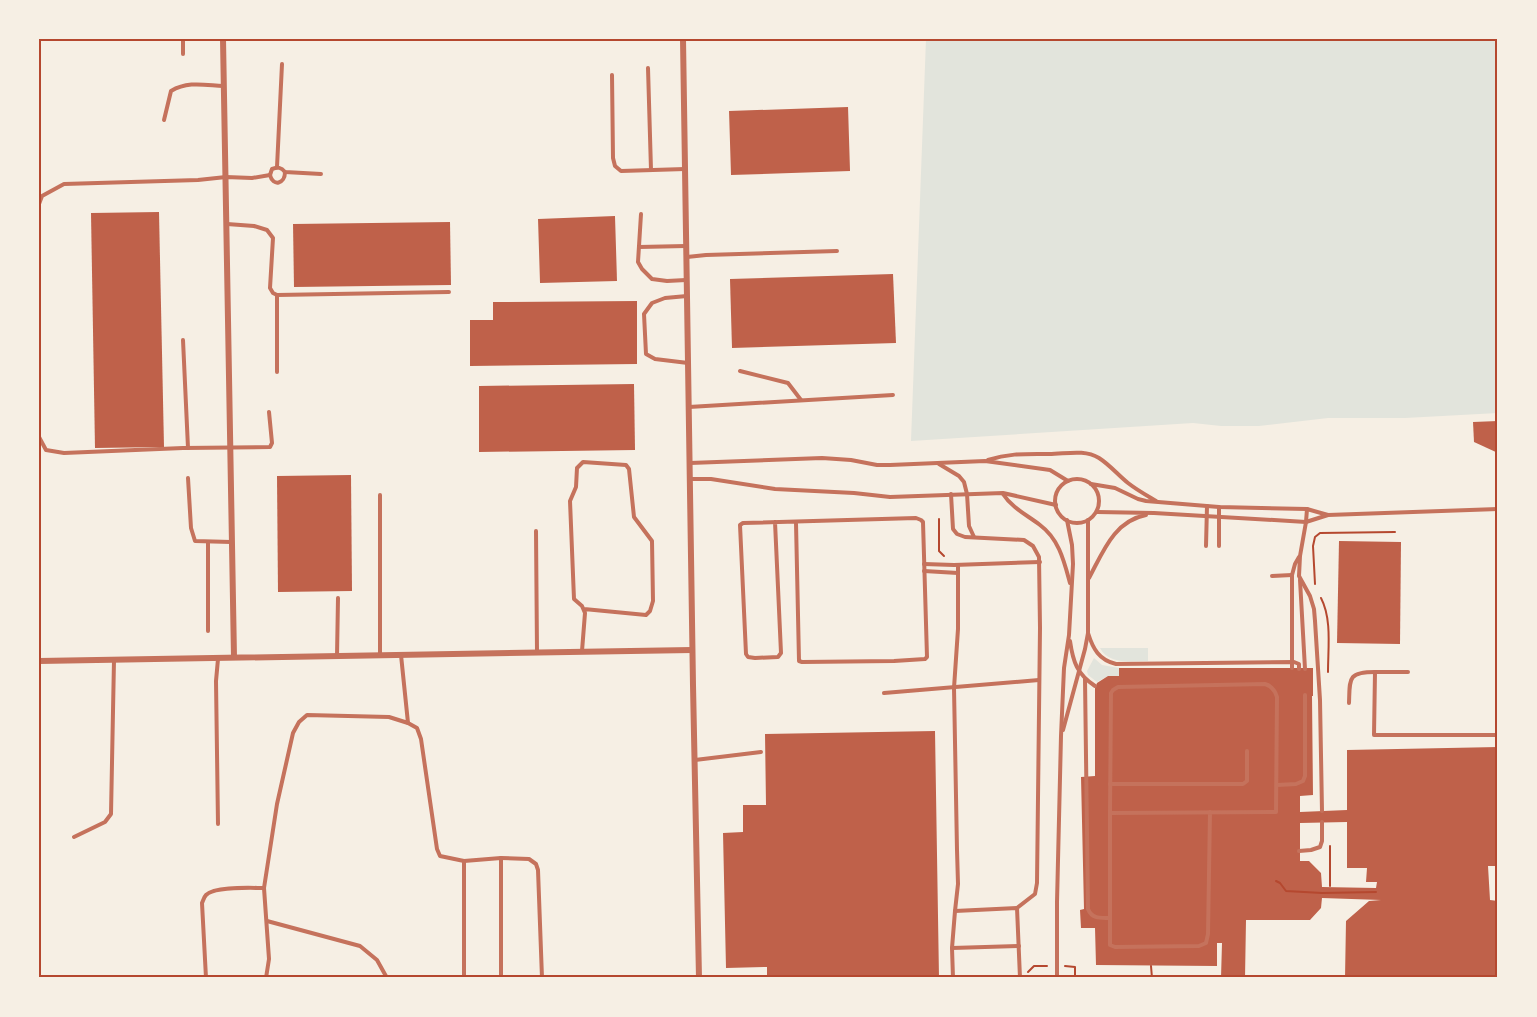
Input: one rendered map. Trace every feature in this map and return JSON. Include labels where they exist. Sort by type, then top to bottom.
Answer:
[{"type":"street","points":[[223,39],[234,657]]},
{"type":"street","points":[[683,39],[699,978]]},
{"type":"street","points":[[39,660],[692,650]]},
{"type":"lane","points":[[183,39],[183,54]]},
{"type":"lane","points":[[277,167],[282,64]]},
{"type":"lane","points":[[648,68],[651,170]]},
{"type":"lane","points":[[612,75],[615,166],[621,171],[685,169]]},
{"type":"lane","points":[[164,120],[171,91],[177,87],[184,84],[224,86]]},
{"type":"lane","points":[[285,172],[283,181],[279,183],[271,179],[272,169],[277,167],[282,168],[285,172],[321,174]]},
{"type":"lane","points":[[39,204],[42,196],[64,184],[226,177],[252,178],[270,175]]},
{"type":"lane","points":[[641,214],[638,262],[645,274],[652,279],[686,280]]},
{"type":"lane","points":[[227,224],[254,226],[267,230],[273,238],[270,288],[277,295],[449,292]]},
{"type":"lane","points":[[639,247],[686,246]]},
{"type":"lane","points":[[686,257],[837,251]]},
{"type":"lane","points":[[277,295],[277,372]]},
{"type":"lane","points":[[687,296],[665,298],[652,303],[644,314],[646,354],[655,359],[688,363]]},
{"type":"lane","points":[[183,340],[188,448]]},
{"type":"lane","points":[[740,370],[788,383],[802,400]]},
{"type":"lane","points":[[689,407],[893,395]]},
{"type":"lane","points":[[39,437],[46,450],[64,453],[270,447],[272,442],[270,412]]},
{"type":"lane","points":[[985,461],[1016,453],[1080,452],[1091,454],[1107,464],[1137,490],[1159,503]]},
{"type":"lane","points":[[689,463],[822,458],[877,465],[985,461],[1050,470],[1068,481]]},
{"type":"lane","points":[[581,652],[584,609],[574,598],[570,501],[576,487],[577,468],[583,462],[626,465],[629,469],[634,518],[652,541],[653,601],[646,615],[584,609]]},
{"type":"lane","points":[[937,463],[959,476],[964,482],[969,526],[974,538]]},
{"type":"lane","points":[[188,478],[191,528],[195,541],[232,542]]},
{"type":"lane","points":[[690,479],[710,479],[776,489],[881,496],[1003,493],[1056,505]]},
{"type":"lane","points":[[1091,484],[1098,494],[1097,512],[1088,520],[1077,523],[1067,520],[1062,516],[1056,500],[1059,489],[1068,481],[1073,480],[1115,488],[1137,499],[1159,503],[1306,509],[1328,515]]},
{"type":"lane","points":[[1003,493],[1012,505],[1052,537],[1061,553],[1071,587]]},
{"type":"lane","points":[[951,494],[954,532],[960,536],[974,538],[1024,540],[1033,546],[1040,562],[1037,883],[1035,894],[1017,908],[955,911]]},
{"type":"lane","points":[[380,495],[381,655]]},
{"type":"lane","points":[[1206,546],[1207,506]]},
{"type":"lane","points":[[1219,507],[1219,546]]},
{"type":"lane","points":[[1088,633],[1097,654],[1116,664],[1294,662],[1302,669],[1299,576],[1306,509]]},
{"type":"lane","points":[[1097,512],[1306,522],[1328,515],[1498,509]]},
{"type":"lane","points":[[1089,578],[1117,531],[1130,519],[1154,513]]},
{"type":"lane","points":[[775,522],[781,653],[778,657],[748,657],[739,527],[742,523],[775,522],[920,519],[923,522],[926,659],[800,662],[796,522]]},
{"type":"lane","points":[[1057,978],[1061,736],[1064,668],[1069,635],[1072,544],[1067,520]]},
{"type":"lane","points":[[1061,736],[1088,633],[1088,520]]},
{"type":"lane","points":[[536,531],[537,653]]},
{"type":"lane","points":[[208,542],[208,631]]},
{"type":"lane","points":[[1292,669],[1292,575],[1300,556]]},
{"type":"lane","points":[[924,564],[1040,562]]},
{"type":"lane","points":[[952,978],[957,884],[954,688],[958,628],[958,565]]},
{"type":"lane","points":[[924,571],[958,573]]},
{"type":"lane","points":[[1272,576],[1292,575]]},
{"type":"lane","points":[[1299,576],[1314,609],[1320,700],[1322,811]]},
{"type":"lane","points":[[337,656],[338,598]]},
{"type":"lane","points":[[1069,635],[1073,657],[1079,672],[1095,686]]},
{"type":"lane","points":[[401,655],[408,723]]},
{"type":"lane","points":[[218,659],[216,693],[218,824]]},
{"type":"lane","points":[[74,837],[105,822],[111,814],[114,660]]},
{"type":"lane","points":[[1349,704],[1350,683],[1353,677],[1361,672],[1408,672]]},
{"type":"lane","points":[[1375,672],[1374,735],[1498,735]]},
{"type":"lane","points":[[1085,679],[1088,909],[1094,917],[1109,918]]},
{"type":"lane","points":[[884,693],[1039,680]]},
{"type":"lane","points":[[1110,813],[1210,812],[1276,812],[1277,697],[1274,689],[1265,684],[1118,687],[1111,693],[1109,918],[1110,945],[1115,947],[1199,946],[1206,943],[1210,812]]},
{"type":"lane","points":[[1277,785],[1296,784],[1303,781],[1305,776],[1305,695]]},
{"type":"lane","points":[[266,978],[268,959],[264,888],[277,804],[293,733],[298,722],[307,715],[389,717],[417,728],[421,739],[437,849],[440,856],[464,861],[501,858],[529,859],[536,864],[542,978]]},
{"type":"lane","points":[[1110,784],[1243,784],[1247,781],[1246,751]]},
{"type":"lane","points":[[694,760],[761,752]]},
{"type":"lane","points":[[1299,850],[1320,847],[1322,822]]},
{"type":"lane","points":[[501,858],[501,978]]},
{"type":"lane","points":[[464,861],[464,978]]},
{"type":"lane","points":[[206,978],[201,903],[205,895],[212,891],[264,888]]},
{"type":"lane","points":[[1017,908],[1020,978]]},
{"type":"lane","points":[[267,921],[360,946],[377,960],[387,978]]},
{"type":"lane","points":[[952,948],[1019,946]]},
{"type":"path","points":[[939,519],[939,551],[950,564]]},
{"type":"path","points":[[1315,586],[1314,537],[1320,533],[1395,532]]},
{"type":"path","points":[[1320,596],[1328,628],[1328,674]]},
{"type":"path","points":[[1330,844],[1330,886]]},
{"type":"path","points":[[1276,881],[1286,891],[1376,892]]},
{"type":"path","points":[[1151,966],[1153,978],[1221,977]]},
{"type":"shaded area","points":[[926,39],[1498,39],[1498,413],[1405,418],[1328,418],[1259,426],[1193,423],[911,441]]},
{"type":"shaded area","points":[[1100,648],[1148,648],[1148,661],[1115,660]]},
{"type":"shaded area","points":[[1094,658],[1102,665],[1119,668],[1119,676],[1108,676],[1097,682],[1088,675],[1087,671]]},
{"type":"building","points":[[848,107],[850,171],[731,175],[729,111]]},
{"type":"building","points":[[159,212],[164,447],[95,448],[91,213]]},
{"type":"building","points":[[615,216],[617,281],[540,283],[538,219]]},
{"type":"building","points":[[450,222],[451,285],[294,287],[293,224]]},
{"type":"building","points":[[893,274],[896,343],[732,348],[730,279]]},
{"type":"building","points":[[637,301],[637,364],[470,366],[470,320],[493,320],[493,302]]},
{"type":"building","points":[[634,384],[635,450],[479,452],[479,386]]},
{"type":"building","points":[[1498,421],[1498,453],[1474,442],[1473,422]]},
{"type":"building","points":[[351,475],[352,591],[278,592],[277,476]]},
{"type":"building","points":[[1339,541],[1401,542],[1400,644],[1337,643]]},
{"type":"building","points":[[1119,668],[1313,668],[1313,795],[1300,796],[1300,812],[1347,810],[1347,750],[1498,747],[1498,866],[1488,866],[1490,900],[1498,901],[1498,978],[1345,978],[1346,921],[1369,901],[1381,900],[1322,898],[1321,908],[1310,920],[1246,920],[1245,978],[1221,978],[1222,943],[1217,943],[1217,966],[1096,965],[1095,928],[1081,928],[1080,910],[1084,909],[1081,777],[1095,776],[1095,688],[1097,683],[1108,676],[1119,676]],"holes":[[[1347,822],[1347,868],[1367,868],[1366,882],[1377,882],[1376,888],[1322,887],[1321,873],[1309,861],[1300,861],[1300,823]]]},
{"type":"building","points":[[935,731],[939,978],[767,978],[767,967],[726,968],[723,833],[743,832],[743,805],[766,805],[765,734]]}]
